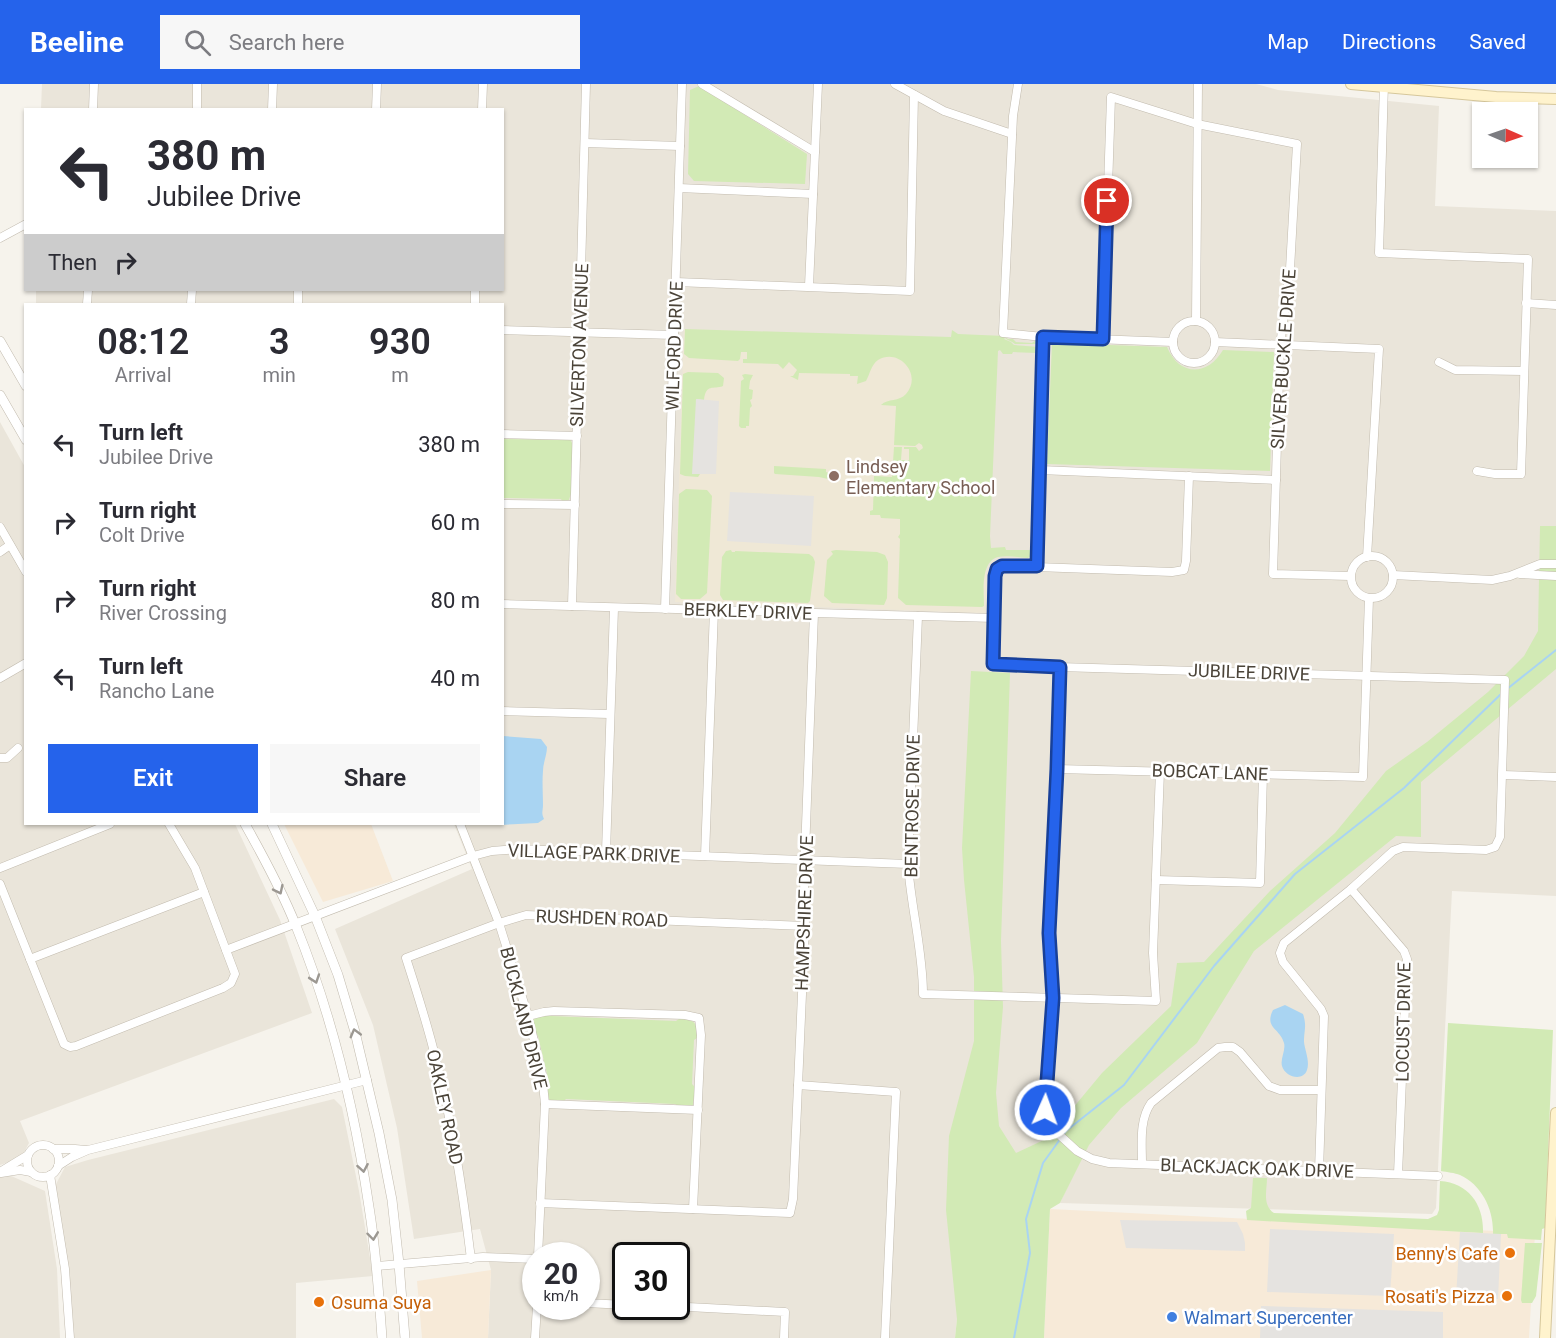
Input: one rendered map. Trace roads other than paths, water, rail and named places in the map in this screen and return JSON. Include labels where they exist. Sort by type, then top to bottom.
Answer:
[{"type":"main road","points":[[1351,84],[1555,100]]},
{"type":"main road","points":[[1545,1338],[1551,1312],[1556,1113]]},
{"type":"street","points":[[93,84],[93,108]]},
{"type":"street","points":[[197,84],[197,108]]},
{"type":"street","points":[[272,108],[273,84]]},
{"type":"street","points":[[376,108],[377,84]]},
{"type":"street","points":[[482,108],[483,84]]},
{"type":"street","name":"SILVERTON AVENUE","points":[[573,606],[586,84]]},
{"type":"street","name":"WILFORD DRIVE","points":[[665,609],[682,84]]},
{"type":"street","points":[[702,84],[815,152]]},
{"type":"street","points":[[808,286],[818,84]]},
{"type":"street","points":[[895,84],[944,111],[1012,134]]},
{"type":"street","points":[[1018,84],[1013,116],[1003,333],[1043,337],[1173,342]]},
{"type":"street","points":[[1196,321],[1198,84]]},
{"type":"street","points":[[1384,86],[1379,253],[1528,259],[1521,474],[1477,471]]},
{"type":"street","points":[[676,282],[910,291],[914,95]]},
{"type":"street","points":[[1103,339],[1111,97],[1197,124]]},
{"type":"street","name":"SILVER BUCKLE DRIVE","points":[[1197,124],[1297,144],[1290,269],[1281,346],[1273,574],[1350,576]]},
{"type":"street","points":[[585,143],[680,146]]},
{"type":"street","points":[[679,188],[813,194]]},
{"type":"street","points":[[0,238],[24,225]]},
{"type":"street","points":[[1526,303],[1556,305]]},
{"type":"street","points":[[1196,321],[1207,326],[1215,342],[1208,358],[1189,363],[1177,355],[1173,342],[1174,334],[1179,327],[1196,321]]},
{"type":"street","points":[[504,330],[674,335]]},
{"type":"street","points":[[1037,566],[1043,337]]},
{"type":"street","points":[[0,341],[24,383]]},
{"type":"street","points":[[1215,342],[1379,349],[1367,557]]},
{"type":"street","points":[[1439,362],[1455,370],[1524,371]]},
{"type":"street","points":[[0,395],[24,437]]},
{"type":"street","points":[[504,434],[577,436]]},
{"type":"street","points":[[1040,470],[1276,480]]},
{"type":"street","points":[[994,618],[995,576],[997,569],[1006,566],[1172,572],[1184,570],[1189,476]]},
{"type":"street","points":[[504,504],[575,505]]},
{"type":"street","points":[[0,527],[24,569]]},
{"type":"street","points":[[0,552],[10,545]]},
{"type":"street","points":[[1374,556],[1386,562],[1393,575],[1387,593],[1374,599],[1358,594],[1353,589],[1350,576],[1360,560],[1374,556]]},
{"type":"street","points":[[1393,575],[1492,580],[1516,574],[1540,564],[1556,564]]},
{"type":"street","points":[[1516,574],[1556,576]]},
{"type":"street","points":[[1366,676],[1369,598]]},
{"type":"street","name":"BERKLEY DRIVE","points":[[504,604],[994,618]]},
{"type":"street","points":[[606,852],[614,608]]},
{"type":"street","points":[[705,856],[714,610]]},
{"type":"street","name":"HAMPSHIRE DRIVE","points":[[693,1209],[790,1214],[793,1199],[805,926],[805,860],[814,613]]},
{"type":"street","name":"BENTROSE DRIVE","points":[[918,616],[908,864],[923,973],[923,994],[1053,998]]},
{"type":"street","name":"JUBILEE DRIVE","points":[[994,618],[993,664],[1366,676],[1505,683],[1503,776]]},
{"type":"street","points":[[0,678],[24,664]]},
{"type":"street","points":[[1060,667],[1049,933],[1053,998],[1156,1001],[1153,953],[1160,771]]},
{"type":"street","name":"BOBCAT LANE","points":[[1057,769],[1363,777],[1366,676]]},
{"type":"street","points":[[504,711],[609,714]]},
{"type":"street","points":[[0,758],[7,758],[18,748]]},
{"type":"street","points":[[1156,880],[1260,884],[1263,774]]},
{"type":"street","points":[[1319,1171],[1323,1016],[1321,1008],[1282,962],[1280,953],[1284,943],[1351,889],[1393,851],[1403,847],[1486,850],[1495,847],[1500,837],[1503,776],[1556,777]]},
{"type":"street","points":[[0,868],[108,825]]},
{"type":"street","points":[[0,884],[64,1044],[69,1047],[231,983],[235,974],[195,868],[170,825]]},
{"type":"street","points":[[246,825],[295,924],[333,1039],[358,1140],[369,1207],[377,1266],[382,1338]]},
{"type":"street","points":[[272,825],[315,916],[338,975],[355,1032],[392,1200],[405,1338]]},
{"type":"street","name":"BUCKLAND DRIVE","points":[[460,825],[499,923],[528,1016],[542,1074],[545,1104],[538,1242]]},
{"type":"street","name":"VILLAGE PARK DRIVE","points":[[226,950],[473,856],[492,851],[518,849],[908,864]]},
{"type":"street","name":"LOCUST DRIVE","points":[[1351,889],[1404,951],[1407,959],[1398,1174]]},
{"type":"street","points":[[30,959],[204,892]]},
{"type":"street","name":"RUSHDEN ROAD","points":[[406,958],[526,915],[805,926]]},
{"type":"street","name":"OAKLEY ROAD","points":[[406,958],[422,1008],[445,1098],[462,1190],[471,1259]]},
{"type":"street","name":"BLACKJACK OAK DRIVE","points":[[1053,998],[1045,1110],[1054,1130],[1077,1151],[1109,1163],[1438,1176]]},
{"type":"street","points":[[528,1016],[554,1011],[685,1015],[699,1018],[701,1035],[693,1209],[540,1203]]},
{"type":"street","points":[[1142,1163],[1143,1124],[1150,1103],[1218,1048],[1233,1047],[1240,1052],[1269,1086],[1280,1090],[1321,1090]]},
{"type":"street","points":[[0,1172],[20,1170],[39,1176],[50,1175],[58,1166],[87,1150],[367,1080]]},
{"type":"street","points":[[798,1085],[896,1092],[885,1338]]},
{"type":"street","points":[[545,1104],[698,1110]]},
{"type":"street","points":[[32,1172],[27,1165],[28,1155],[30,1150],[40,1145],[47,1145],[53,1149],[58,1157],[58,1166]]},
{"type":"street","points":[[53,1149],[87,1150]]},
{"type":"street","points":[[0,1172],[28,1155]]},
{"type":"street","points":[[50,1175],[65,1269],[70,1338]]},
{"type":"street","points":[[377,1266],[483,1257],[522,1257]]},
{"type":"street","points":[[690,1307],[785,1312],[784,1338]]},
{"type":"street","points":[[535,1338],[536,1320]]},
{"type":"water","points":[[504,736],[541,739],[547,747],[543,775],[542,814],[544,819],[538,823],[504,825]]},
{"type":"water","points":[[1285,1005],[1303,1014],[1304,1018],[1304,1042],[1308,1067],[1305,1074],[1298,1077],[1287,1073],[1282,1066],[1284,1043],[1270,1021],[1273,1010]]},
{"type":"waterway","points":[[1507,689],[1556,650]]},
{"type":"waterway","points":[[1014,1338],[1030,1253],[1026,1219],[1043,1163],[1066,1131],[1124,1085],[1214,966],[1295,874],[1404,788],[1502,693]]},
{"type":"place","name":"Lindsey Elementary School","points":[[834,476]]},
{"type":"place","name":"Benny's Cafe","points":[[1510,1253]]},
{"type":"place","name":"Rosati's Pizza","points":[[1507,1296]]},
{"type":"place","name":"Osuma Suya","points":[[319,1302]]},
{"type":"place","name":"Walmart Supercenter","points":[[1172,1317]]}]
